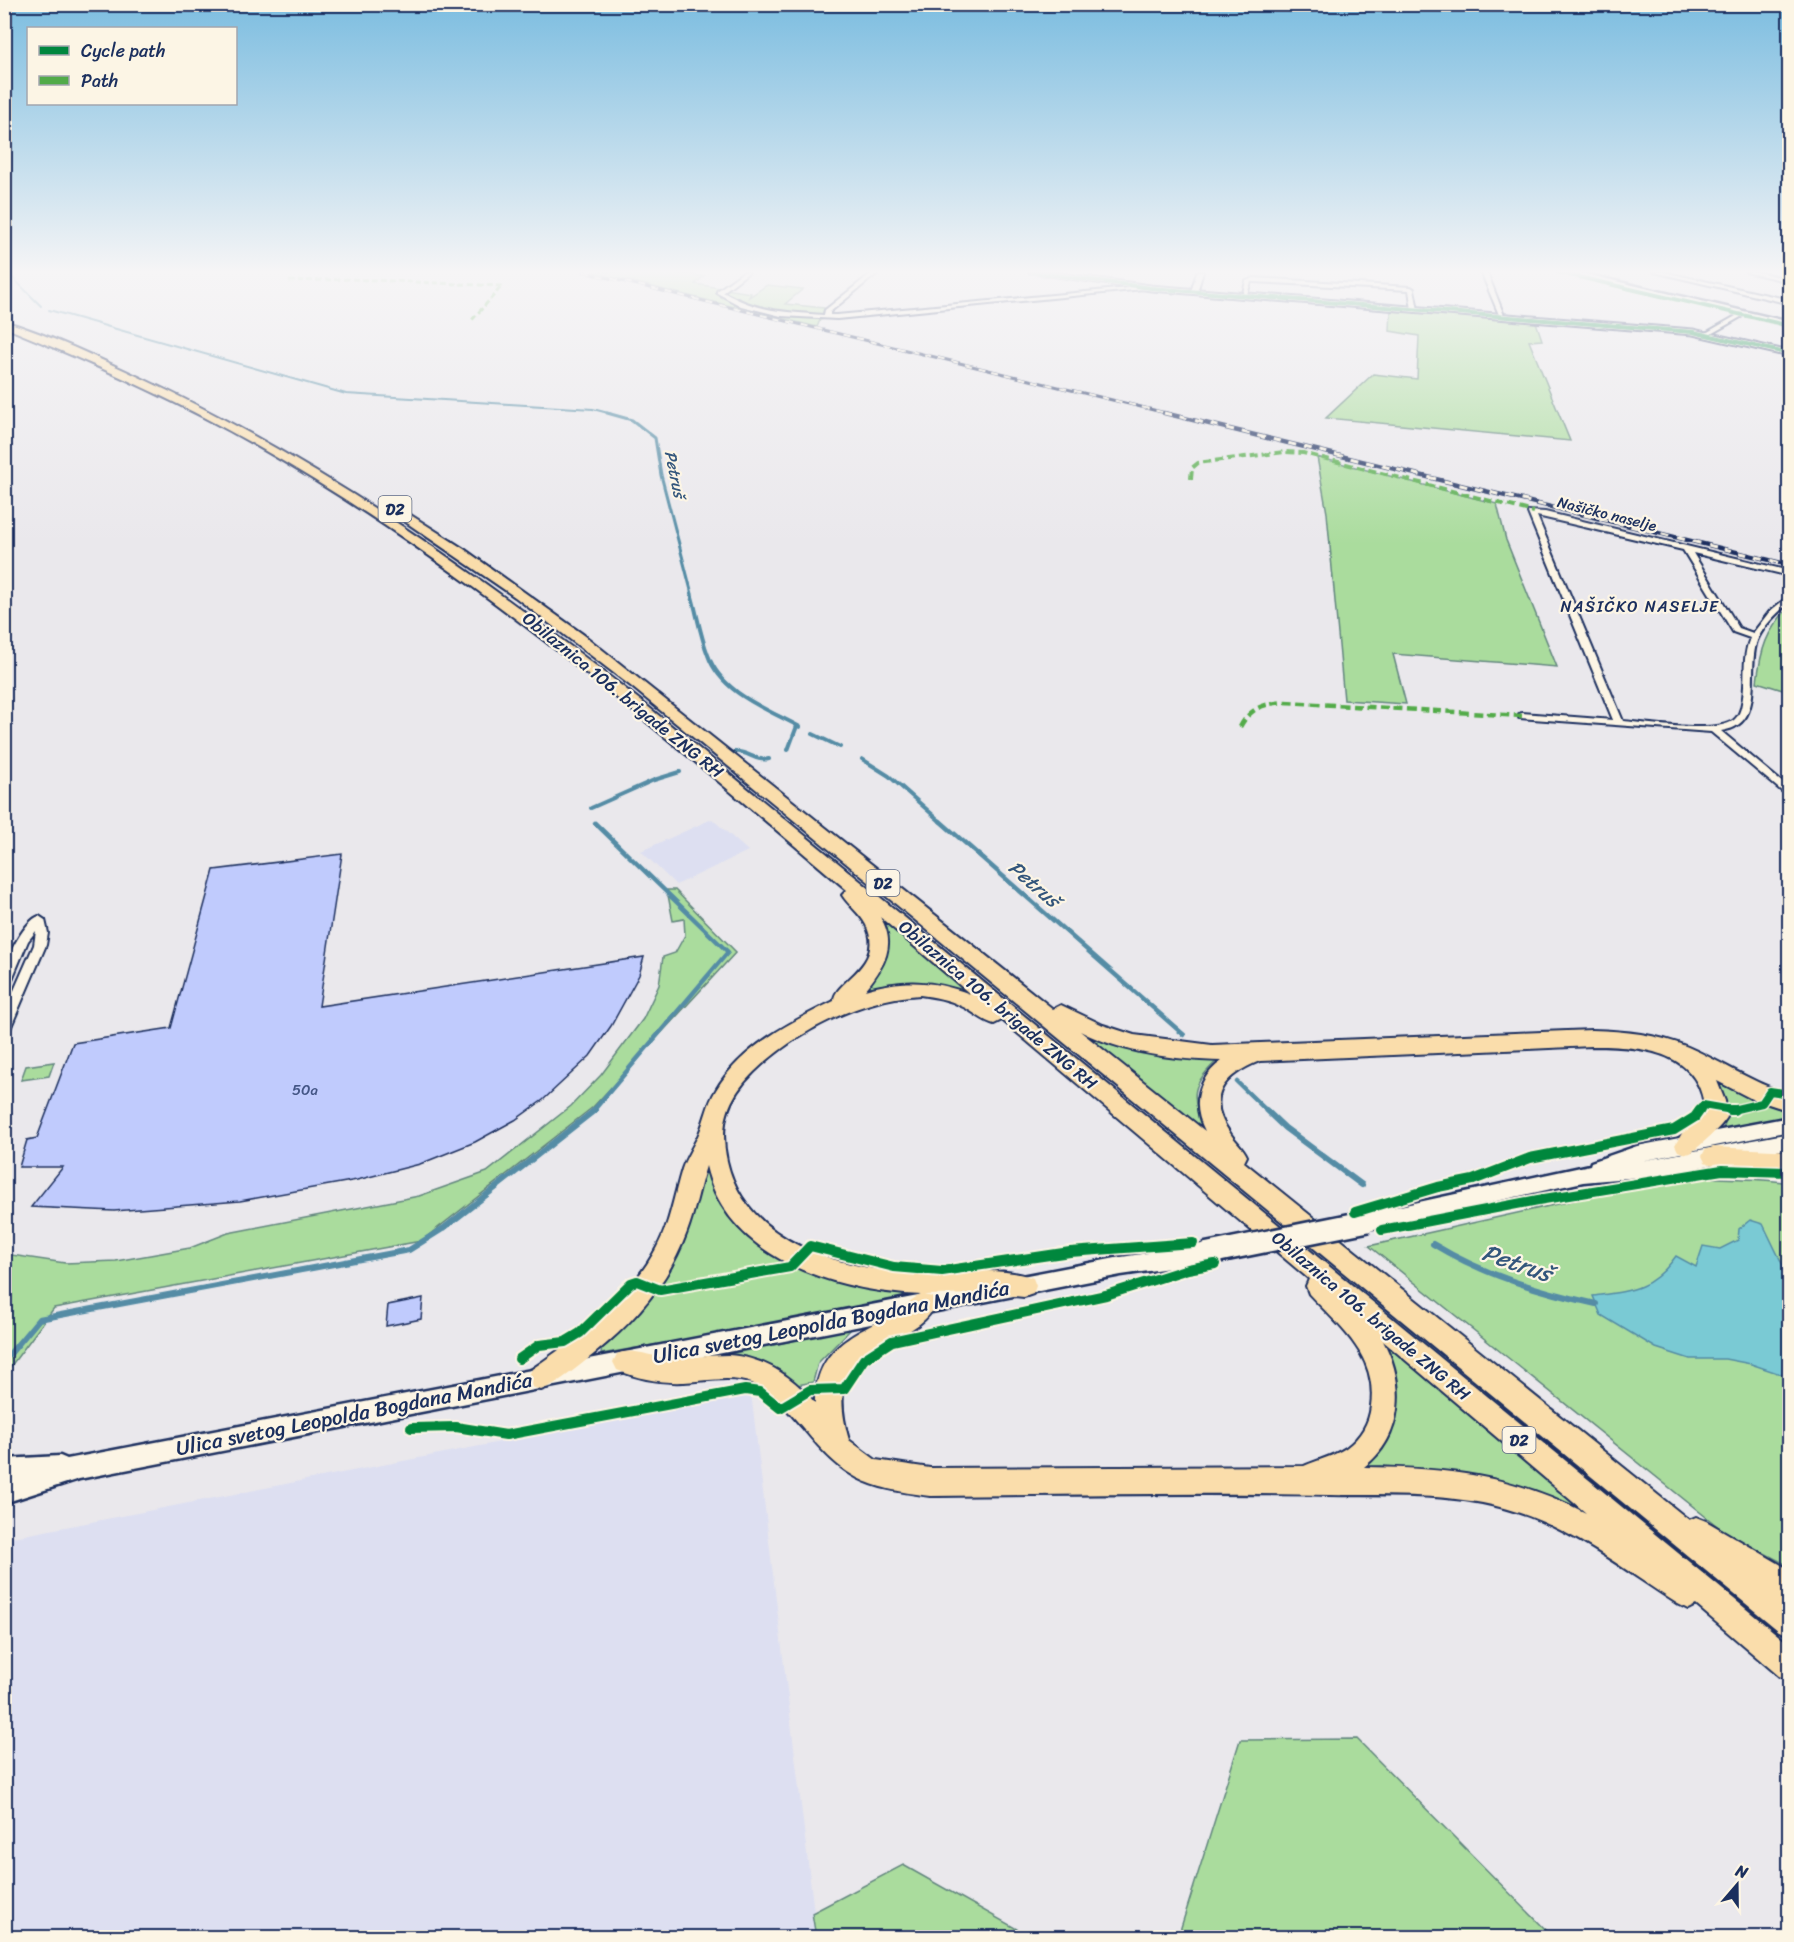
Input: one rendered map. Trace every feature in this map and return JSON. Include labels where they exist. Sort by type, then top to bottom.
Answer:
[{"type":"highway","name":"Obilaznica 106. brigade ZNG RH","points":[[101,363],[182,400],[291,460],[427,545],[568,649],[1790,1665]]},
{"type":"highway","points":[[122,363],[174,386],[305,454]]},
{"type":"highway","name":"Obilaznica 106. brigade ZNG RH","points":[[390,506],[482,566],[575,634],[1022,993],[1790,1620]]},
{"type":"highway","points":[[826,862],[836,880],[867,912],[879,935],[880,952],[871,972],[835,1007]]},
{"type":"highway","points":[[541,1378],[604,1330],[647,1284],[671,1243],[695,1165],[711,1133],[723,1097],[754,1059],[775,1043],[835,1007],[882,991],[932,989],[967,998],[1002,1023],[1046,1045]]},
{"type":"highway","points":[[1022,993],[1087,1027],[1127,1041],[1178,1050],[1262,1052],[1619,1038],[1659,1045],[1748,1089],[1790,1103]]},
{"type":"highway","points":[[1262,1052],[1240,1059],[1218,1072],[1208,1094],[1207,1108],[1211,1121],[1226,1147],[1269,1195]]},
{"type":"highway","points":[[1684,1056],[1710,1085],[1716,1106],[1716,1117],[1712,1123],[1690,1136],[1686,1145]]},
{"type":"highway","points":[[711,1133],[722,1186],[734,1207],[763,1238],[782,1249],[828,1266],[872,1278],[905,1282],[997,1281],[1023,1286]]},
{"type":"highway","points":[[1713,1156],[1790,1160]]},
{"type":"highway","points":[[1298,1256],[1314,1282],[1349,1317],[1369,1342],[1377,1359],[1385,1393],[1382,1420],[1375,1437],[1360,1454],[1306,1480]]},
{"type":"highway","points":[[839,1451],[827,1406],[828,1390],[838,1366],[860,1342],[904,1322],[923,1305]]},
{"type":"highway","points":[[626,1362],[670,1370],[716,1367],[738,1368],[760,1374],[779,1384],[796,1400],[839,1451],[869,1471],[930,1482],[1306,1480],[1448,1484],[1514,1496],[1583,1525],[1688,1594],[1739,1623]]},
{"type":"highway","points":[[1660,1514],[1708,1538],[1759,1571],[1790,1586]]},
{"type":"main road","name":"Ulica svetog Leopolda Bogdana Mandića","points":[[1583,1174],[1637,1154],[1790,1124]]},
{"type":"main road","name":"Ulica svetog Leopolda Bogdana Mandića","points":[[4,1491],[79,1467],[1023,1286],[1204,1254],[1583,1174],[1661,1167],[1790,1140]]},
{"type":"main road","name":"Ulica svetog Leopolda Bogdana Mandića","points":[[4,1471],[79,1467]]},
{"type":"street","name":"Našičko naselje","points":[[1619,723],[1556,566],[1532,515],[1534,513],[1790,574]]},
{"type":"street","points":[[1686,548],[1736,630],[1755,637]]},
{"type":"street","points":[[1522,716],[1714,730],[1734,726],[1743,718],[1747,704],[1747,666],[1755,637],[1773,613],[1790,597]]},
{"type":"street","points":[[1714,730],[1790,795]]},
{"type":"street","points":[[4,984],[23,939],[39,920],[42,933],[40,945],[4,1029]]},
{"type":"shaded area","points":[[712,819],[748,851],[676,885],[641,851]]},
{"type":"shaded area","points":[[751,1393],[817,1937],[5,1937],[4,1539]]},
{"type":"green space","points":[[1418,363],[1538,363],[1570,441],[1326,418],[1373,374],[1417,379]]},
{"type":"green space","points":[[1317,457],[1497,504],[1506,540],[1557,667],[1393,654],[1406,704],[1344,700],[1327,513]]},
{"type":"green space","points":[[1789,607],[1789,692],[1757,682],[1760,659],[1766,641],[1775,624]]},
{"type":"green space","points":[[667,890],[675,890],[736,952],[593,1107],[421,1241],[54,1308],[5,1374],[5,1254],[65,1263],[116,1261],[190,1248],[228,1233],[419,1196],[487,1172],[571,1106],[601,1075],[643,1019],[659,985],[663,957],[675,953],[685,935],[684,919],[673,921]]},
{"type":"green space","points":[[879,915],[970,994],[943,986],[917,982],[890,983],[863,990]]},
{"type":"green space","points":[[1077,1030],[1219,1059],[1203,1075],[1196,1090],[1196,1107],[1204,1129],[1200,1130]]},
{"type":"green space","points":[[54,1062],[49,1076],[21,1080],[26,1066]]},
{"type":"green space","points":[[1710,1078],[1789,1108],[1789,1119],[1720,1135],[1726,1119],[1725,1105]]},
{"type":"green space","points":[[702,1163],[707,1163],[715,1193],[738,1228],[773,1254],[903,1292],[903,1302],[601,1354],[603,1340],[655,1287]]},
{"type":"green space","points":[[1684,1176],[1789,1183],[1789,1566],[1726,1533],[1369,1246]]},
{"type":"green space","points":[[852,1328],[818,1363],[813,1382],[792,1386],[753,1363],[726,1355]]},
{"type":"green space","points":[[1373,1329],[1600,1519],[1358,1469],[1386,1442],[1395,1405]]},
{"type":"green space","points":[[1357,1739],[1553,1937],[1178,1937],[1240,1740]]},
{"type":"green space","points":[[903,1865],[1031,1937],[816,1937],[812,1913]]},
{"type":"water","points":[[1750,1220],[1763,1224],[1789,1278],[1789,1377],[1751,1364],[1725,1359],[1690,1359],[1656,1348],[1601,1315],[1593,1296],[1640,1287],[1658,1276],[1676,1256],[1696,1267],[1703,1246],[1720,1249],[1738,1240],[1739,1229]]},
{"type":"building","points":[[342,854],[319,1006],[644,957],[639,975],[611,1026],[590,1056],[543,1100],[515,1120],[475,1142],[420,1164],[357,1180],[240,1201],[114,1211],[31,1207],[63,1167],[19,1167],[27,1140],[37,1138],[73,1043],[171,1028],[214,870]]},
{"type":"building","points":[[423,1298],[421,1319],[386,1326],[388,1305]]},
{"type":"waterway","name":"Petruš","points":[[235,363],[346,394],[593,409],[612,414]]},
{"type":"waterway","name":"Petruš","points":[[607,413],[632,420],[655,438],[661,475],[692,594]]},
{"type":"waterway","name":"Petruš","points":[[691,593],[708,655],[723,680],[746,698],[800,727]]},
{"type":"waterway","points":[[788,750],[797,726]]},
{"type":"waterway","name":"Petruš","points":[[813,734],[840,747]]},
{"type":"waterway","points":[[734,752],[759,759],[769,759]]},
{"type":"waterway","name":"Petruš","points":[[862,759],[889,776],[941,822]]},
{"type":"waterway","points":[[591,808],[654,780],[680,772]]},
{"type":"waterway","name":"Petruš","points":[[940,821],[1184,1035]]},
{"type":"waterway","points":[[593,1111],[728,952],[595,823]]},
{"type":"waterway","name":"Petruš","points":[[1237,1082],[1267,1111]]},
{"type":"waterway","points":[[4,1361],[39,1319],[409,1250],[444,1228],[595,1110]]},
{"type":"waterway","name":"Petruš","points":[[1266,1110],[1285,1128],[1362,1185]]},
{"type":"waterway","name":"Petruš","points":[[1433,1244],[1472,1265],[1512,1281],[1596,1304]]},
{"type":"railway","points":[[958,363],[1170,414]]},
{"type":"railway","points":[[1164,413],[1790,565]]},
{"type":"marked path","points":[[1191,479],[1192,468],[1198,463],[1285,452],[1303,453],[1534,512]]},
{"type":"marked path","points":[[1240,727],[1248,714],[1258,707],[1284,702],[1522,716]]},
{"type":"cycle path","points":[[1355,1212],[1438,1187],[1473,1180],[1530,1158],[1674,1130],[1695,1117],[1703,1105],[1732,1110],[1762,1103],[1770,1091],[1790,1094]]},
{"type":"cycle path","points":[[1382,1230],[1538,1200],[1722,1170],[1790,1172]]},
{"type":"cycle path","points":[[519,1359],[539,1345],[565,1342],[580,1333],[631,1283],[637,1281],[660,1290],[790,1267],[810,1246],[894,1267],[942,1271],[1070,1252],[1193,1243]]},
{"type":"cycle path","points":[[411,1428],[456,1427],[506,1435],[745,1390],[760,1392],[780,1408],[810,1390],[844,1389],[864,1359],[892,1341],[1106,1295],[1188,1269],[1215,1264]]},
{"type":"district","name":"NAŠIČKO NASELJE","points":[[1640,606]]}]
